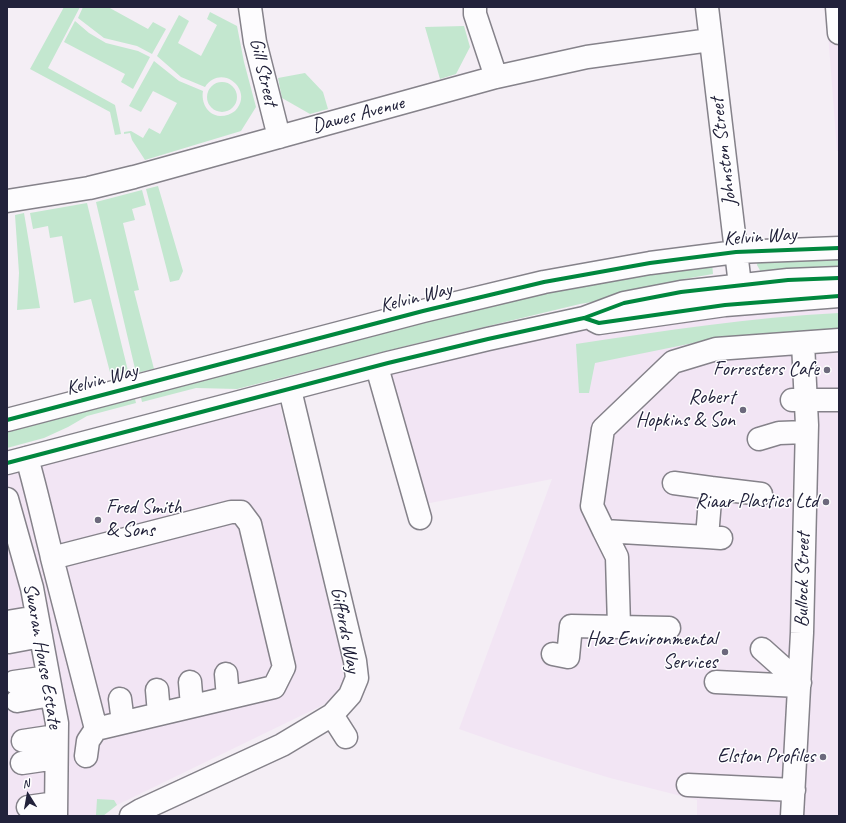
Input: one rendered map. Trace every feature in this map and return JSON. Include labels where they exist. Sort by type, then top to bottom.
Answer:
[{"type":"street","name":"Gill Street","points":[[250,7],[255,42],[279,137]]},
{"type":"street","points":[[474,7],[496,77]]},
{"type":"street","name":"Johnston Street","points":[[707,7],[740,285]]},
{"type":"street","points":[[837,7],[839,33]]},
{"type":"street","name":"Dawes Avenue","points":[[7,201],[89,188],[119,181],[496,77],[588,56],[710,40]]},
{"type":"street","name":"Kelvin Way","points":[[7,420],[423,311],[544,282],[650,263],[736,252],[839,248]]},
{"type":"street","points":[[96,729],[76,633],[52,558],[17,461],[488,338],[584,318],[624,303],[681,292],[740,285],[788,280],[839,278]]},
{"type":"street","points":[[740,285],[748,294],[831,287],[839,296]]},
{"type":"street","points":[[584,318],[599,323],[725,305],[839,296]]},
{"type":"street","points":[[619,626],[617,558],[592,506],[603,429],[673,362],[716,349],[839,340]]},
{"type":"street","name":"Bullock Street","points":[[792,816],[802,677],[806,644],[810,466],[806,432],[798,400],[803,343]]},
{"type":"street","points":[[377,366],[420,518]]},
{"type":"street","name":"Giffords Way","points":[[131,816],[282,745],[332,715],[350,695],[357,678],[355,661],[290,390]]},
{"type":"street","points":[[798,400],[839,400]]},
{"type":"street","points":[[759,439],[779,433],[806,432]]},
{"type":"street","points":[[674,483],[761,494]]},
{"type":"street","points":[[604,531],[715,537],[710,488]]},
{"type":"street","name":"Swaran House Estate","points":[[7,499],[32,588],[21,623],[50,686],[56,723],[56,810]]},
{"type":"street","points":[[52,558],[231,512],[241,512],[250,524],[284,667],[274,687],[96,729],[88,741],[86,756]]},
{"type":"street","points":[[553,654],[568,657],[571,626],[669,628]]},
{"type":"street","points":[[762,649],[802,677]]},
{"type":"street","points":[[226,674],[228,698]]},
{"type":"street","points":[[716,682],[802,677]]},
{"type":"street","points":[[190,682],[192,706]]},
{"type":"street","points":[[16,691],[50,686]]},
{"type":"street","points":[[157,690],[159,714]]},
{"type":"street","points":[[120,699],[123,722]]},
{"type":"street","points":[[332,715],[346,737]]},
{"type":"street","points":[[23,741],[56,736]]},
{"type":"street","points":[[22,763],[56,758]]},
{"type":"street","points":[[688,785],[794,790]]},
{"type":"street","points":[[28,807],[56,810]]},
{"type":"shaded area","points":[[826,7],[839,7],[839,151],[837,151]]},
{"type":"shaded area","name":"Robert Hopkins & Son","points":[[839,287],[839,816],[697,816],[697,800],[610,778],[510,747],[459,729],[552,479],[425,504],[388,363],[488,339]]},
{"type":"shaded area","name":"Fred Smith & Sons","points":[[277,393],[343,664],[344,679],[338,690],[325,704],[117,805],[103,816],[7,816],[7,463]]},
{"type":"green space","points":[[64,7],[80,7],[48,68],[115,105],[121,134],[115,135],[110,112],[30,69]]},
{"type":"green space","points":[[83,7],[108,7],[148,29],[153,22],[166,29],[152,54],[137,46],[104,38],[78,18]]},
{"type":"green space","points":[[210,12],[237,26],[244,62],[256,107],[241,131],[145,160],[132,140],[130,133],[124,134],[124,132],[131,131],[143,138],[149,128],[160,134],[177,103],[153,91],[141,112],[129,106],[154,61],[179,81],[203,91],[204,103],[208,111],[215,115],[228,115],[235,111],[240,103],[241,95],[239,88],[234,82],[227,78],[220,77],[212,80],[205,87],[181,77],[157,56],[179,15],[189,21],[178,43],[201,56],[217,25],[207,19]]},
{"type":"green space","points":[[75,21],[89,33],[106,43],[138,51],[150,57],[133,89],[121,82],[125,74],[64,42]]},
{"type":"green space","points":[[464,26],[470,47],[456,74],[440,79],[425,27]]},
{"type":"green space","points":[[305,73],[323,92],[328,109],[310,114],[282,98],[278,78]]},
{"type":"green space","points":[[222,82],[233,86],[237,97],[233,108],[222,112],[211,108],[207,97],[211,86]]},
{"type":"green space","points":[[158,186],[183,271],[179,280],[170,282],[146,189]]},
{"type":"green space","points":[[142,190],[146,205],[132,209],[135,220],[123,223],[139,290],[134,291],[154,369],[136,373],[96,202]]},
{"type":"green space","points":[[87,203],[129,375],[112,380],[91,299],[74,303],[62,236],[50,238],[48,226],[33,229],[30,213]]},
{"type":"green space","points":[[24,213],[40,308],[17,310],[19,273],[15,215]]},
{"type":"green space","points":[[839,254],[839,270],[762,274],[757,265],[758,260]]},
{"type":"green space","points":[[712,263],[713,274],[684,279],[685,286],[580,304],[237,389],[196,388],[142,402],[140,393],[511,297]]},
{"type":"green space","points":[[839,313],[839,331],[718,338],[595,363],[589,393],[579,393],[576,344],[740,321]]},
{"type":"green space","points":[[134,395],[136,403],[87,416],[44,438],[7,448],[7,427]]},
{"type":"green space","points":[[97,799],[114,800],[117,805],[103,816],[71,816],[96,815]]},
{"type":"cycle path","points":[[7,420],[423,311],[544,282],[650,263],[736,252],[839,248]]},
{"type":"cycle path","points":[[7,463],[388,363],[584,318],[624,303],[681,292],[788,280],[839,278]]},
{"type":"cycle path","points":[[584,318],[599,323],[725,305],[839,296]]},
{"type":"place","name":"Forresters Cafe","points":[[827,370]]},
{"type":"place","name":"Robert Hopkins & Son","points":[[743,410]]},
{"type":"place","name":"Riaar Plastics Ltd","points":[[826,502]]},
{"type":"place","name":"Fred Smith & Sons","points":[[98,520]]},
{"type":"place","name":"Haz Environmental Services","points":[[725,652]]},
{"type":"place","name":"Elston Profiles","points":[[823,757]]}]
